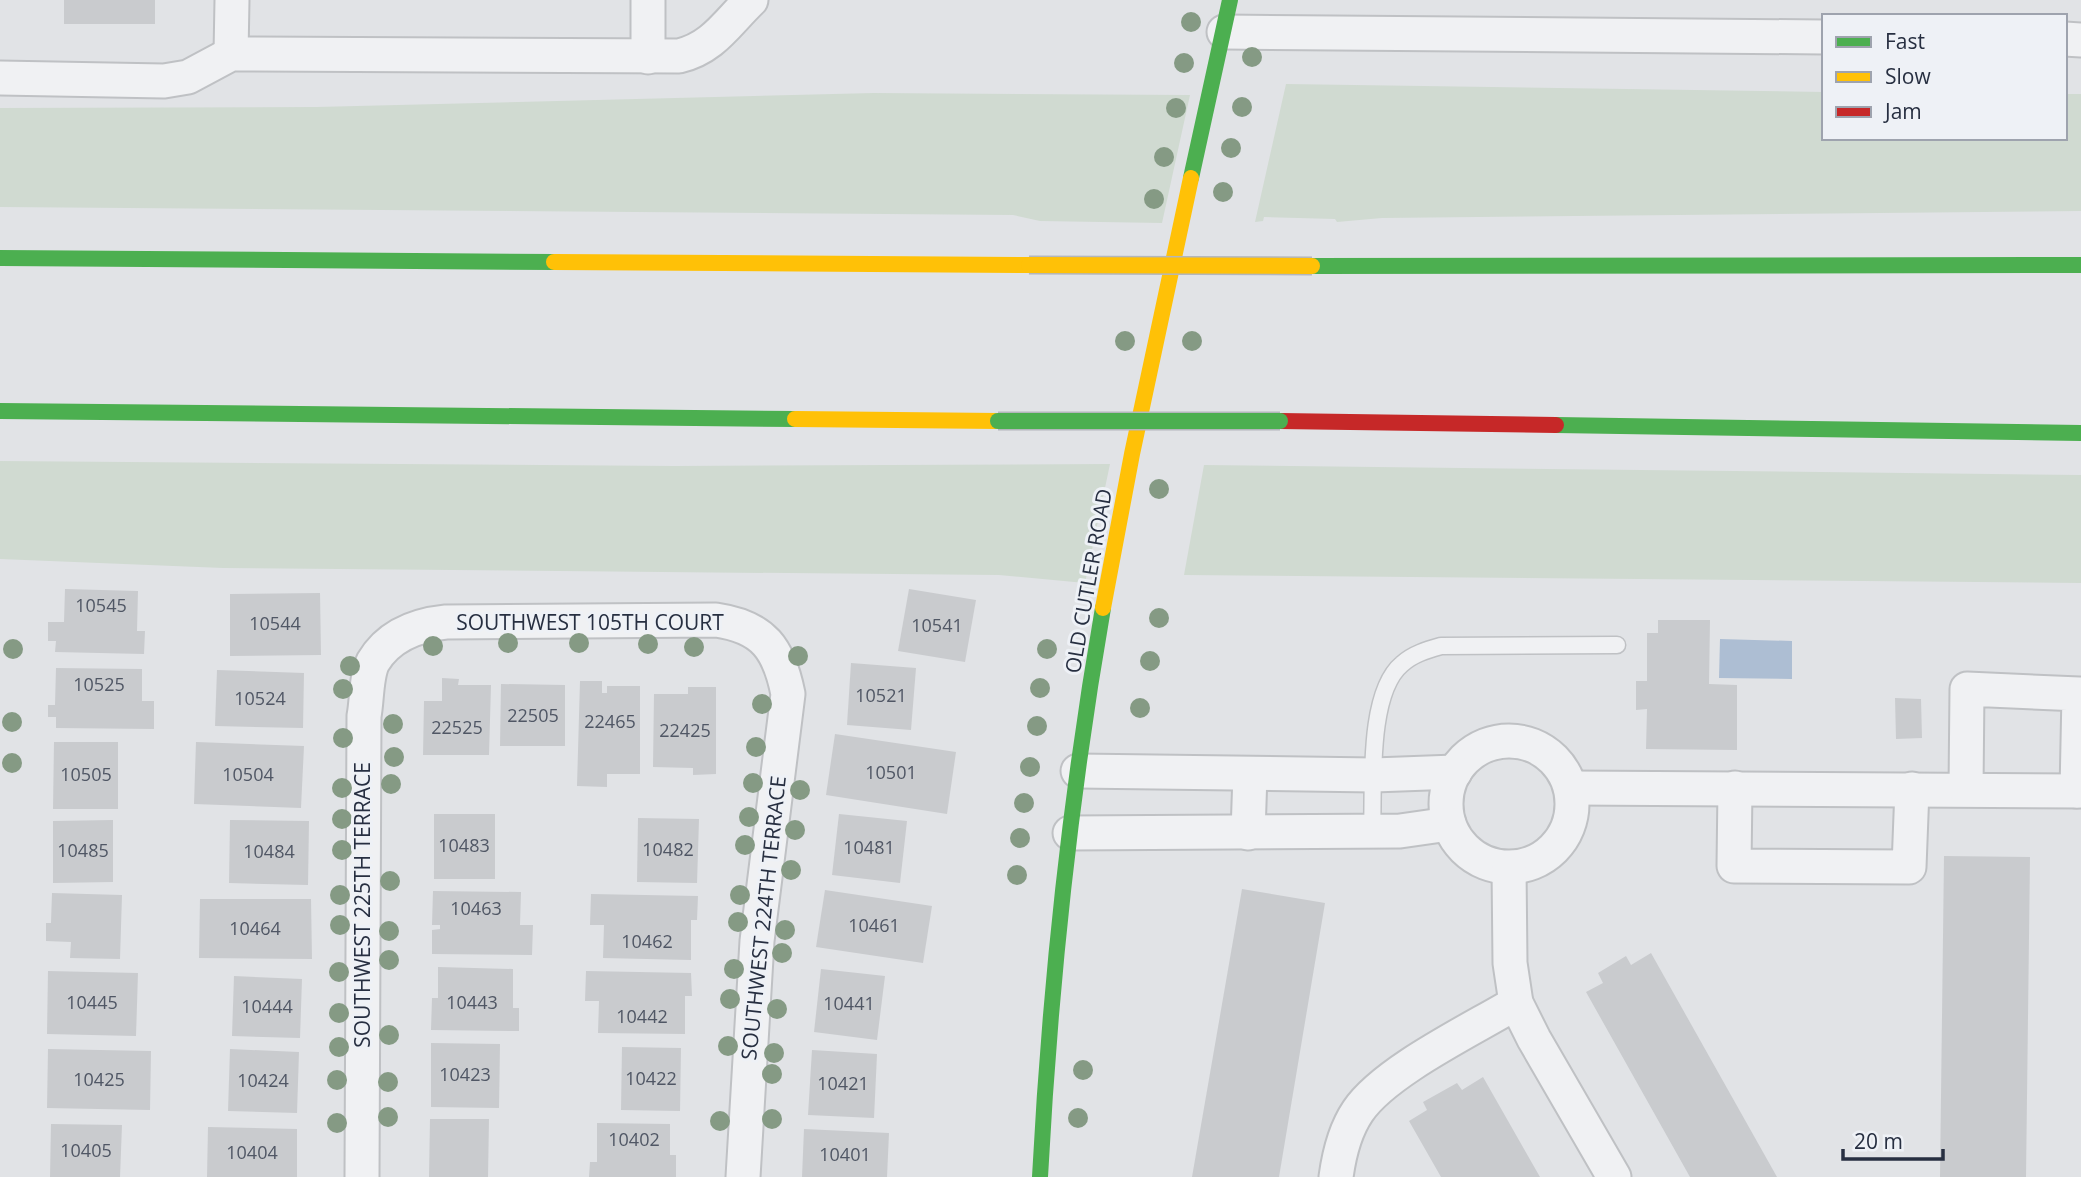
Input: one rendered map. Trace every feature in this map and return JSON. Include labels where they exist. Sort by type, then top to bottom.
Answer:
[{"type":"main road","name":"OLD CUTLER ROAD","points":[[1040,1177],[1046,1060],[1078,771],[1152,354],[1230,0]]},
{"type":"main road","points":[[1934,263],[2081,254]]},
{"type":"main road","points":[[0,258],[1312,266],[1934,263],[2081,265]]},
{"type":"main road","points":[[0,411],[998,421],[1280,421],[2081,433]]},
{"type":"street","points":[[231,54],[232,0]]},
{"type":"street","points":[[648,0],[648,57]]},
{"type":"street","points":[[0,78],[164,81],[188,77],[231,54],[648,57],[698,52],[714,41],[751,0]]},
{"type":"street","points":[[1223,32],[1822,37]]},
{"type":"street","name":"SOUTHWEST 105TH COURT","points":[[391,641],[418,625],[446,622],[716,620],[738,625],[759,636],[771,646],[779,660]]},
{"type":"street","name":"SOUTHWEST 225TH TERRACE","points":[[362,1177],[365,716],[372,664],[391,641]]},
{"type":"street","name":"SOUTHWEST 224TH TERRACE","points":[[743,1177],[757,941],[787,707],[779,660]]},
{"type":"street","points":[[1571,788],[2079,791],[2079,694],[1967,689],[1966,789]]},
{"type":"street","points":[[1508,740],[1529,743],[1548,753],[1563,769],[1571,788],[1573,807],[1569,827],[1559,843],[1546,856],[1528,864],[1509,868],[1490,864],[1472,855],[1458,841],[1449,824],[1446,806],[1448,788],[1455,772],[1477,749],[1487,744],[1508,740]]},
{"type":"street","points":[[1078,771],[1374,775],[1455,772]]},
{"type":"street","points":[[1248,833],[1250,774]]},
{"type":"street","points":[[1735,788],[1734,866],[1748,867],[1909,867],[1912,789]]},
{"type":"street","points":[[1070,833],[1372,831],[1449,824]]},
{"type":"street","points":[[1509,868],[1510,963],[1516,1003],[1528,1029],[1614,1177]]},
{"type":"street","points":[[1336,1177],[1349,1128],[1358,1111],[1379,1090],[1516,1003]]},
{"type":"lane","points":[[1372,831],[1379,714],[1387,684],[1401,664],[1420,653],[1441,646],[1617,645]]},
{"type":"shaded area","points":[[1286,84],[1822,92],[1822,140],[2067,140],[2067,94],[2081,94],[2081,211],[1382,218],[1337,222],[1335,219],[1264,217],[1263,221],[1255,222]]},
{"type":"shaded area","points":[[874,93],[1190,95],[1162,223],[1040,221],[1013,215],[0,207],[0,108],[316,107]]},
{"type":"shaded area","points":[[0,461],[675,466],[1110,464],[1085,583],[999,575],[223,568],[0,559]]},
{"type":"shaded area","points":[[1204,465],[2081,475],[2081,583],[1184,575]]},
{"type":"water","points":[[1720,639],[1792,641],[1792,679],[1719,678]]},
{"type":"building","points":[[64,0],[155,0],[155,24],[64,24]]},
{"type":"building","points":[[65,589],[138,591],[137,631],[145,631],[144,654],[55,652],[56,641],[48,641],[48,622],[64,622]]},
{"type":"building","points":[[909,589],[976,600],[965,662],[898,651]]},
{"type":"building","points":[[320,593],[321,655],[230,656],[230,594]]},
{"type":"building","points":[[1658,620],[1710,620],[1709,684],[1737,685],[1737,750],[1646,749],[1647,709],[1636,710],[1636,681],[1647,681],[1647,633],[1658,633]]},
{"type":"building","points":[[851,663],[916,668],[911,730],[847,725]]},
{"type":"building","points":[[56,668],[142,669],[142,701],[154,701],[154,729],[56,728],[56,717],[48,717],[48,705],[55,705]]},
{"type":"building","points":[[217,670],[304,673],[303,728],[215,726]]},
{"type":"building","points":[[442,678],[459,679],[458,685],[491,685],[489,755],[423,755],[424,701],[442,701]]},
{"type":"building","points":[[580,681],[602,681],[602,693],[607,693],[607,686],[640,686],[640,774],[607,774],[607,787],[577,786]]},
{"type":"building","points":[[501,684],[565,685],[565,746],[500,746]]},
{"type":"building","points":[[688,687],[716,687],[716,774],[693,775],[693,768],[653,767],[654,694],[688,694]]},
{"type":"building","points":[[1895,698],[1921,699],[1922,738],[1896,739]]},
{"type":"building","points":[[835,734],[956,752],[947,814],[826,795]]},
{"type":"building","points":[[54,742],[118,742],[118,809],[53,809]]},
{"type":"building","points":[[196,742],[304,746],[301,808],[194,804]]},
{"type":"building","points":[[434,814],[495,814],[495,879],[434,879]]},
{"type":"building","points":[[839,814],[907,821],[900,883],[832,875]]},
{"type":"building","points":[[638,818],[699,819],[697,883],[637,882]]},
{"type":"building","points":[[113,820],[113,882],[53,883],[53,821]]},
{"type":"building","points":[[230,820],[309,821],[308,885],[229,883]]},
{"type":"building","points":[[1944,856],[2030,857],[2026,1177],[1940,1177]]},
{"type":"building","points":[[1242,889],[1325,903],[1279,1177],[1192,1177]]},
{"type":"building","points":[[825,890],[932,906],[923,963],[816,947]]},
{"type":"building","points":[[433,891],[521,892],[520,925],[533,925],[532,955],[432,954],[432,930],[440,929],[440,925],[432,925]]},
{"type":"building","points":[[52,893],[122,895],[120,959],[70,958],[71,942],[46,941],[46,923],[51,923]]},
{"type":"building","points":[[591,894],[698,896],[697,920],[691,920],[691,960],[603,958],[604,925],[590,925]]},
{"type":"building","points":[[200,899],[311,899],[312,959],[199,958]]},
{"type":"building","points":[[1651,953],[1777,1177],[1690,1177],[1586,992],[1603,983],[1598,973],[1626,956],[1631,965]]},
{"type":"building","points":[[438,967],[513,969],[513,1008],[519,1008],[519,1031],[431,1030],[432,998],[438,998]]},
{"type":"building","points":[[821,969],[885,976],[877,1040],[814,1032]]},
{"type":"building","points":[[48,971],[138,973],[136,1036],[47,1034]]},
{"type":"building","points":[[586,971],[691,973],[692,996],[685,996],[685,1034],[598,1033],[599,1001],[585,1001]]},
{"type":"building","points":[[234,976],[302,979],[300,1038],[232,1036]]},
{"type":"building","points":[[431,1043],[500,1044],[499,1108],[431,1107]]},
{"type":"building","points":[[622,1047],[681,1048],[680,1111],[621,1110]]},
{"type":"building","points":[[48,1049],[151,1051],[150,1110],[47,1108]]},
{"type":"building","points":[[230,1049],[299,1052],[297,1113],[228,1111]]},
{"type":"building","points":[[812,1050],[877,1054],[874,1118],[808,1115]]},
{"type":"building","points":[[1483,1077],[1540,1177],[1441,1177],[1409,1121],[1427,1110],[1423,1102],[1457,1083],[1462,1090]]},
{"type":"building","points":[[430,1119],[489,1119],[488,1177],[429,1177]]},
{"type":"building","points":[[597,1123],[670,1124],[670,1155],[676,1155],[676,1177],[589,1177],[590,1162],[597,1162]]},
{"type":"building","points":[[51,1124],[122,1125],[120,1177],[50,1177]]},
{"type":"building","points":[[208,1127],[297,1129],[297,1177],[207,1177]]},
{"type":"building","points":[[804,1129],[889,1133],[887,1177],[802,1177]]},
{"type":"traffic: fast","points":[[1191,178],[1230,0]]},
{"type":"traffic: fast","points":[[0,258],[554,262]]},
{"type":"traffic: fast","points":[[1312,266],[2081,265]]},
{"type":"traffic: fast","points":[[0,411],[795,419]]},
{"type":"traffic: fast","points":[[998,421],[1280,421]]},
{"type":"traffic: fast","points":[[1556,425],[2081,433]]},
{"type":"traffic: fast","points":[[1040,1177],[1049,1034],[1063,892],[1103,608]]},
{"type":"traffic: slow","points":[[1103,608],[1132,454],[1191,178]]},
{"type":"traffic: slow","points":[[554,262],[1029,265]]},
{"type":"traffic: slow","points":[[1029,265],[1312,266]]},
{"type":"traffic: slow","points":[[795,419],[998,421]]},
{"type":"traffic: jam","points":[[1280,421],[1556,425]]}]
